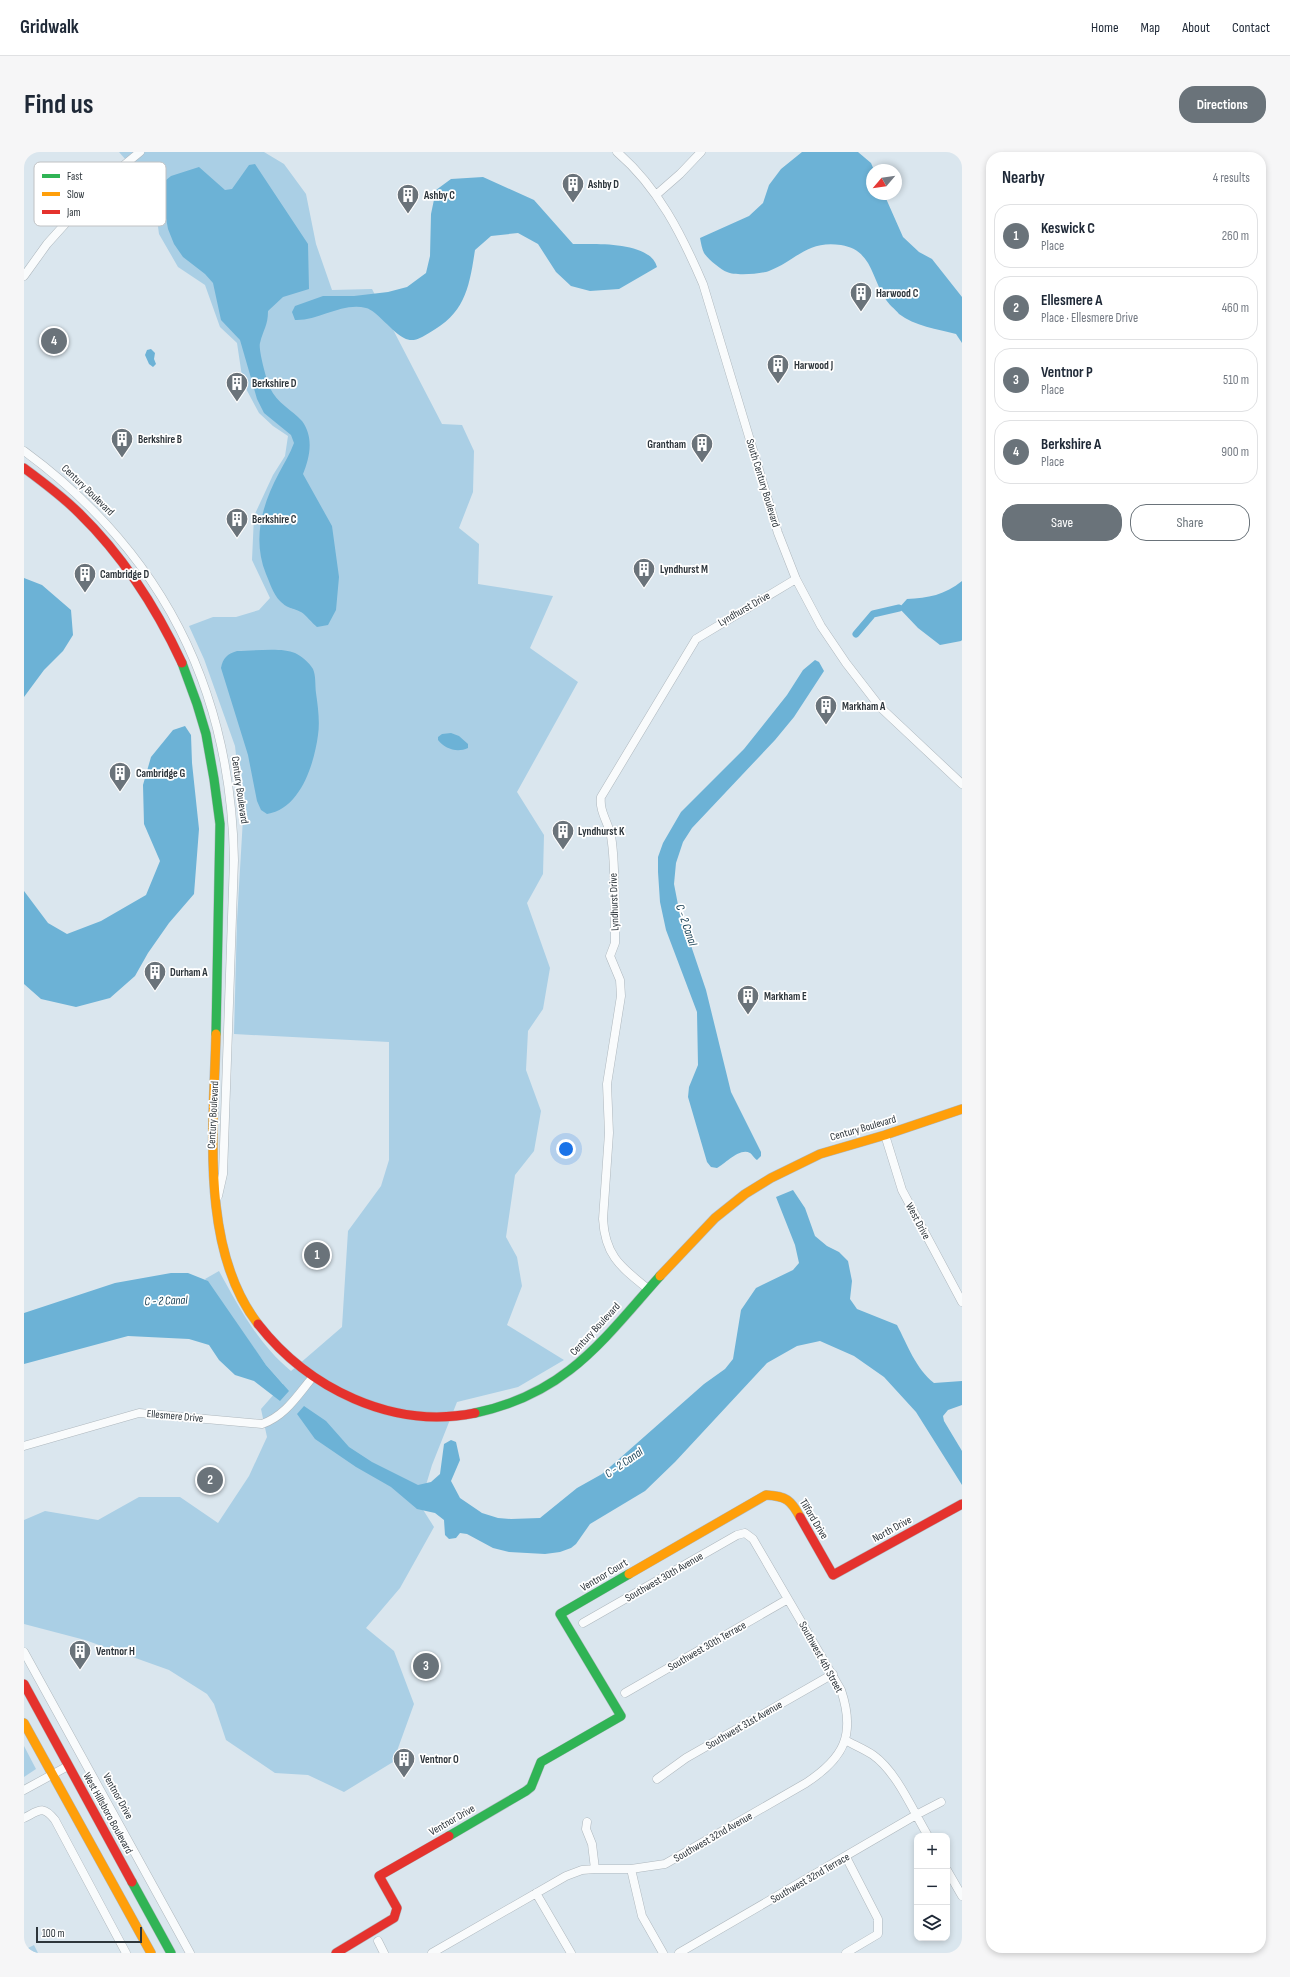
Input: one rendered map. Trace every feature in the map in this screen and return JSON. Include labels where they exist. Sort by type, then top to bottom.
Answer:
[{"type":"street","points":[[128,162],[140,152]]},
{"type":"street","name":"South Century Boulevard","points":[[617,152],[656,195],[672,218],[703,284],[778,533],[796,579],[821,626],[846,663],[880,707],[962,784]]},
{"type":"street","points":[[656,195],[680,174],[701,152]]},
{"type":"street","points":[[24,276],[47,244],[63,226]]},
{"type":"street","name":"Century Boulevard","points":[[24,451],[49,470],[96,512],[143,568],[162,596],[192,653],[208,697],[218,731],[227,771],[233,822],[234,860],[223,1174],[217,1200]]},
{"type":"street","name":"Century Boulevard","points":[[24,468],[78,511],[93,527],[145,594],[164,626],[181,662],[196,701],[206,734],[214,773],[220,824],[213,1174],[217,1200],[220,1242],[230,1274],[241,1298],[254,1319],[270,1340],[289,1360],[312,1378],[344,1395],[385,1410],[434,1417],[450,1416],[502,1406],[534,1394],[582,1362],[690,1242],[715,1218],[745,1194],[804,1160],[848,1144],[885,1135],[962,1109]]},
{"type":"street","name":"Lyndhurst Drive","points":[[648,1289],[613,1256],[606,1245],[603,1233],[609,1133],[607,1084],[621,996],[620,980],[610,956],[615,943],[612,845],[609,829],[601,808],[601,797],[696,638],[796,579]]},
{"type":"street","name":"West Drive","points":[[885,1135],[902,1190],[962,1302]]},
{"type":"street","name":"Ellesmere Drive","points":[[24,1446],[139,1413],[262,1424],[273,1420],[283,1413],[312,1378]]},
{"type":"street","name":"Tilford Drive","points":[[762,1496],[773,1494],[782,1496],[794,1506],[834,1575]]},
{"type":"street","name":"Ventnor Court","points":[[621,1716],[560,1614],[762,1496]]},
{"type":"street","name":"North Drive","points":[[834,1575],[962,1504]]},
{"type":"street","name":"Southwest 4th Street","points":[[745,1533],[753,1539],[833,1674],[845,1703],[847,1728],[845,1740]]},
{"type":"street","name":"Southwest 30th Avenue","points":[[583,1623],[737,1534],[745,1533]]},
{"type":"street","name":"Southwest 30th Terrace","points":[[625,1693],[788,1599]]},
{"type":"street","name":"Ventnor Drive","points":[[24,1652],[190,1953]]},
{"type":"street","name":"Southwest 31st Avenue","points":[[657,1779],[668,1769],[686,1758],[833,1674]]},
{"type":"street","name":"West Hillsboro Boulevard","points":[[24,1684],[171,1953]]},
{"type":"street","name":"Ventnor Drive","points":[[336,1953],[394,1918],[397,1908],[379,1876],[526,1792],[531,1787],[541,1762],[621,1716]]},
{"type":"street","points":[[24,1723],[151,1953]]},
{"type":"street","points":[[845,1740],[873,1755],[883,1764],[894,1778],[926,1833]]},
{"type":"street","name":"Southwest 32nd Avenue","points":[[432,1953],[566,1876],[595,1869],[631,1869],[666,1864],[826,1770],[836,1758],[845,1740]]},
{"type":"street","points":[[24,1790],[68,1766]]},
{"type":"street","name":"Southwest 32nd Terrace","points":[[679,1953],[916,1815],[941,1802]]},
{"type":"street","points":[[24,1818],[39,1810],[44,1810],[48,1811],[55,1820],[126,1953]]},
{"type":"street","points":[[587,1822],[586,1829],[592,1844],[595,1869]]},
{"type":"street","points":[[846,1857],[878,1919],[878,1934],[846,1953]]},
{"type":"street","points":[[631,1869],[642,1916],[663,1953]]},
{"type":"street","points":[[950,1875],[962,1896]]},
{"type":"street","points":[[536,1893],[571,1953]]},
{"type":"street","points":[[378,1941],[384,1953]]},
{"type":"shaded area","points":[[119,152],[264,152],[284,164],[306,194],[316,244],[332,290],[372,289],[442,424],[462,425],[474,451],[473,492],[459,528],[479,544],[478,584],[553,596],[530,648],[578,682],[517,792],[544,835],[543,874],[527,903],[550,968],[543,1009],[528,1031],[526,1070],[541,1111],[534,1151],[515,1175],[506,1237],[517,1257],[522,1286],[507,1325],[564,1360],[518,1387],[457,1402],[432,1465],[420,1505],[434,1527],[400,1588],[366,1628],[394,1651],[414,1704],[393,1762],[344,1792],[308,1775],[275,1773],[226,1740],[214,1704],[207,1694],[169,1670],[85,1640],[24,1624],[24,1520],[45,1511],[98,1520],[139,1497],[180,1497],[218,1523],[249,1476],[267,1437],[261,1409],[283,1384],[266,1365],[205,1279],[219,1271],[259,1337],[291,1371],[342,1327],[348,1231],[381,1186],[389,1160],[389,1042],[234,1034],[237,921],[243,818],[235,746],[204,659],[189,626],[213,617],[236,617],[259,610],[270,598],[252,560],[254,516],[273,475],[285,456],[288,436],[273,426],[259,413],[243,383],[237,343],[220,327],[205,285],[178,267],[159,234],[158,226],[166,226],[166,162],[128,162]]},
{"type":"shaded area","points":[[24,1746],[36,1769],[24,1777]]},
{"type":"shaded area","points":[[34,1945],[38,1953],[24,1953],[24,1950]]},
{"type":"water","points":[[802,152],[858,152],[871,163],[866,164],[866,200],[887,200],[903,237],[919,252],[932,259],[962,297],[962,343],[956,334],[919,324],[899,314],[886,300],[865,258],[859,252],[851,248],[841,245],[819,245],[803,252],[779,267],[760,273],[731,273],[724,271],[711,261],[704,253],[700,238],[749,216],[763,203],[769,185],[781,169]]},
{"type":"water","points":[[255,164],[308,244],[309,289],[283,297],[268,311],[260,346],[261,358],[265,373],[273,393],[302,421],[306,427],[310,447],[303,474],[332,526],[339,577],[336,610],[328,625],[317,627],[303,613],[286,606],[275,595],[266,574],[260,548],[259,535],[261,522],[268,497],[294,443],[291,435],[264,413],[257,399],[240,340],[221,320],[213,283],[205,274],[183,257],[174,244],[168,229],[166,218],[166,180],[171,176],[199,167],[225,190],[232,189],[249,165]]},
{"type":"water","points":[[483,177],[534,200],[573,244],[608,244],[633,248],[644,252],[652,259],[657,267],[619,289],[590,291],[571,286],[556,272],[538,244],[518,233],[491,236],[475,250],[467,288],[458,308],[451,317],[441,325],[420,338],[411,340],[404,338],[375,313],[366,308],[348,307],[313,318],[295,320],[292,312],[295,306],[323,296],[354,296],[388,292],[407,287],[426,273],[430,256],[431,214],[436,190],[451,179]]},
{"type":"water","points":[[151,349],[155,353],[154,359],[156,364],[153,367],[149,364],[145,355],[147,350]]},
{"type":"water","points":[[24,578],[42,585],[71,610],[73,635],[63,651],[44,670],[24,697]]},
{"type":"water","points":[[962,581],[961,641],[940,645],[918,628],[899,608],[907,599],[922,598],[943,593]]},
{"type":"water","points":[[237,651],[289,651],[297,654],[307,662],[313,669],[315,675],[319,730],[309,772],[297,795],[288,804],[279,810],[267,814],[261,810],[257,801],[248,755],[221,668],[226,657]]},
{"type":"water","points":[[815,660],[819,662],[824,671],[794,717],[775,740],[692,828],[683,842],[676,863],[674,884],[679,910],[706,990],[731,1092],[761,1152],[761,1156],[757,1160],[750,1153],[742,1152],[717,1168],[711,1167],[707,1162],[688,1097],[689,1087],[698,1065],[697,1012],[666,930],[660,902],[658,857],[663,843],[681,812],[744,749],[787,695],[803,670]]},
{"type":"water","points":[[185,726],[191,735],[192,763],[199,829],[194,894],[169,923],[148,953],[135,976],[110,998],[76,1007],[41,999],[24,984],[24,891],[48,923],[67,934],[101,921],[146,895],[160,861],[144,824],[143,785],[151,757],[173,730]]},
{"type":"water","points":[[451,733],[459,736],[468,744],[468,748],[456,750],[448,748],[438,740],[438,737],[442,734]]},
{"type":"water","points":[[793,1190],[805,1208],[815,1236],[827,1246],[839,1252],[848,1261],[852,1281],[850,1299],[857,1309],[897,1325],[917,1364],[934,1383],[962,1381],[962,1405],[948,1410],[943,1416],[944,1421],[962,1451],[962,1485],[916,1412],[884,1377],[854,1356],[820,1341],[797,1346],[767,1363],[675,1462],[645,1491],[590,1524],[576,1544],[571,1548],[560,1552],[545,1554],[509,1552],[493,1548],[467,1534],[460,1533],[456,1538],[449,1539],[445,1535],[444,1520],[435,1513],[417,1509],[391,1487],[356,1467],[315,1439],[297,1414],[304,1406],[326,1421],[349,1447],[372,1462],[418,1485],[431,1482],[440,1474],[444,1444],[451,1440],[456,1442],[460,1460],[451,1481],[460,1498],[482,1513],[498,1518],[540,1518],[577,1488],[602,1474],[704,1384],[725,1369],[733,1359],[741,1310],[756,1288],[793,1270],[799,1263],[795,1245],[776,1197]]},
{"type":"water","points":[[171,1273],[188,1273],[208,1281],[266,1365],[289,1391],[280,1401],[254,1381],[235,1375],[219,1360],[209,1345],[189,1339],[128,1336],[24,1364],[24,1313],[115,1283]]},
{"type":"waterway","name":"C - 2 Canal","points":[[856,634],[873,614],[899,608]]},
{"type":"traffic: fast","points":[[182,663],[206,734],[220,824],[216,1034]]},
{"type":"traffic: fast","points":[[475,1413],[507,1404],[534,1393],[580,1362],[600,1343],[660,1276]]},
{"type":"traffic: fast","points":[[449,1836],[531,1787],[541,1762],[621,1716],[560,1614],[629,1574]]},
{"type":"traffic: fast","points":[[132,1882],[171,1953]]},
{"type":"traffic: slow","points":[[216,1034],[213,1145],[214,1184],[218,1223],[226,1259],[239,1293],[258,1324]]},
{"type":"traffic: slow","points":[[660,1276],[715,1218],[745,1194],[771,1178],[820,1154],[885,1135],[962,1109]]},
{"type":"traffic: slow","points":[[629,1574],[766,1495],[778,1496],[787,1500],[791,1503],[800,1517]]},
{"type":"traffic: slow","points":[[24,1723],[151,1953]]},
{"type":"traffic: jam","points":[[24,468],[73,507],[95,529],[110,547],[150,602],[182,663]]},
{"type":"traffic: jam","points":[[258,1324],[278,1347],[301,1367],[327,1385],[354,1399],[383,1409],[413,1415],[444,1417],[475,1413]]},
{"type":"traffic: jam","points":[[800,1517],[833,1575],[962,1504]]},
{"type":"traffic: jam","points":[[24,1684],[132,1882]]},
{"type":"traffic: jam","points":[[336,1953],[394,1918],[397,1908],[379,1876],[449,1836]]},
{"type":"place","name":"Ashby D","points":[[573,204]]},
{"type":"place","name":"Ashby C","points":[[408,214]]},
{"type":"place","name":"Harwood C","points":[[861,312]]},
{"type":"place","name":"Berkshire A","points":[[54,341]]},
{"type":"place","name":"Harwood J","points":[[778,384]]},
{"type":"place","name":"Berkshire D","points":[[237,402]]},
{"type":"place","name":"Berkshire B","points":[[122,458]]},
{"type":"place","name":"Grantham","points":[[702,464]]},
{"type":"place","name":"Berkshire C","points":[[237,538]]},
{"type":"place","name":"Lyndhurst M","points":[[644,588]]},
{"type":"place","name":"Cambridge D","points":[[85,594]]},
{"type":"place","name":"Markham A","points":[[826,726]]},
{"type":"place","name":"Cambridge G","points":[[120,792]]},
{"type":"place","name":"Lyndhurst K","points":[[563,850]]},
{"type":"place","name":"Durham A","points":[[155,992]]},
{"type":"place","name":"Markham E","points":[[748,1016]]},
{"type":"place","name":"Keswick C","points":[[317,1255]]},
{"type":"place","name":"Ellesmere A","points":[[210,1480]]},
{"type":"place","name":"Ventnor P","points":[[426,1666]]},
{"type":"place","name":"Ventnor H","points":[[80,1670]]},
{"type":"place","name":"Ventnor O","points":[[404,1778]]}]
